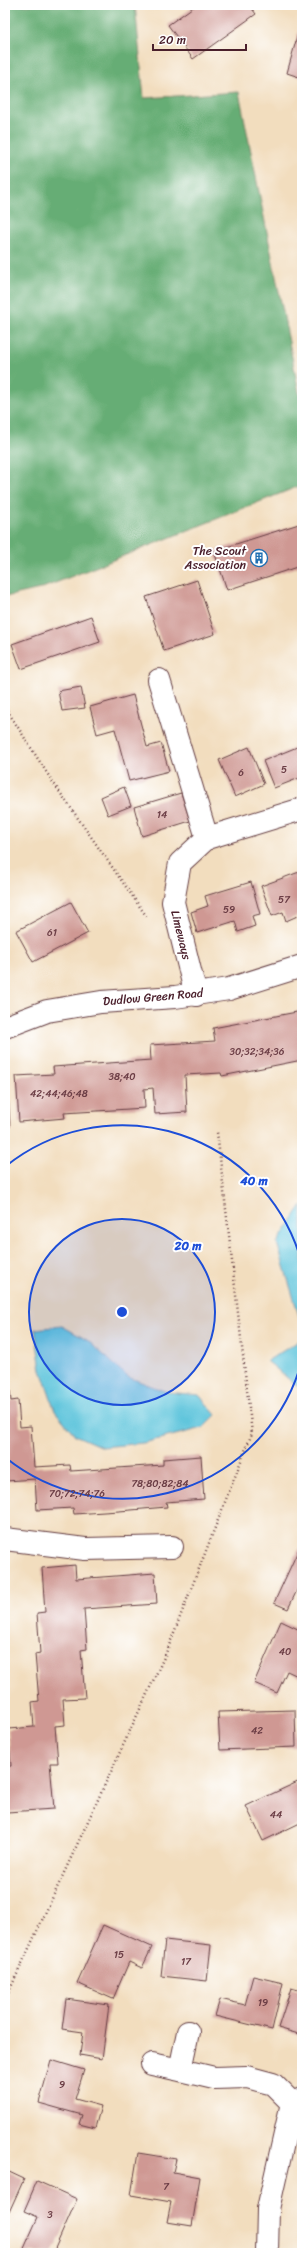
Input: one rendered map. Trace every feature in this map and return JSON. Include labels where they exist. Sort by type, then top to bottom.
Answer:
[{"type":"street","points":[[160,680],[207,838]]},
{"type":"street","name":"Limeways","points":[[196,995],[173,902],[180,863],[207,838],[302,809]]},
{"type":"street","name":"Dudlow Green Road","points":[[5,1028],[47,1011],[101,1002],[196,995],[229,989],[302,966]]},
{"type":"street","points":[[5,1539],[85,1549],[172,1547]]},
{"type":"street","points":[[180,2070],[188,2032]]},
{"type":"street","points":[[152,2064],[214,2078],[247,2077],[273,2084],[297,2101],[268,2209],[267,2253]]},
{"type":"path","points":[[5,707],[52,781],[151,922]]},
{"type":"path","points":[[5,2000],[166,1654],[252,1434],[217,1132]]},
{"type":"green space","points":[[5,5],[135,5],[144,98],[239,92],[302,407],[302,485],[40,589],[5,597]]},
{"type":"water","points":[[302,1205],[302,1326],[277,1243]]},
{"type":"water","points":[[62,1326],[87,1340],[128,1377],[167,1392],[199,1395],[216,1415],[203,1428],[143,1443],[102,1447],[75,1435],[55,1411],[41,1370],[35,1329]]},
{"type":"water","points":[[302,1339],[302,1390],[267,1361]]},
{"type":"building","points":[[196,5],[249,5],[256,14],[193,59],[168,25]]},
{"type":"building","points":[[299,30],[302,31],[302,78],[287,73]]},
{"type":"building","name":"The Scout Association","points":[[302,523],[302,570],[300,566],[227,590],[214,551]]},
{"type":"building","points":[[197,580],[215,634],[164,651],[146,597]]},
{"type":"building","points":[[91,616],[100,642],[21,669],[12,644]]},
{"type":"building","points":[[81,687],[85,708],[62,711],[58,691]]},
{"type":"building","points":[[133,695],[147,747],[161,743],[169,771],[129,781],[115,729],[97,734],[90,707]]},
{"type":"building","points":[[302,745],[302,777],[274,788],[263,761]]},
{"type":"building","points":[[249,747],[264,784],[235,797],[219,760]]},
{"type":"building","points":[[124,787],[131,806],[108,815],[101,797]]},
{"type":"building","points":[[181,793],[190,821],[142,836],[134,807]]},
{"type":"building","points":[[302,871],[302,914],[286,921],[283,912],[272,916],[261,886]]},
{"type":"building","points":[[251,882],[260,914],[252,916],[255,926],[238,932],[235,921],[197,933],[191,912],[208,906],[205,896]]},
{"type":"building","points":[[71,902],[88,933],[33,962],[16,931]]},
{"type":"building","points":[[302,1011],[302,1060],[222,1076],[221,1073],[185,1075],[187,1112],[155,1114],[153,1088],[144,1089],[145,1108],[64,1113],[65,1118],[19,1122],[16,1076],[54,1074],[53,1067],[151,1060],[150,1045],[215,1041],[213,1028]]},
{"type":"building","points":[[8,1092],[10,1127],[5,1128],[5,1093]]},
{"type":"building","points":[[5,1302],[7,1321],[5,1321]]},
{"type":"building","points":[[5,1335],[11,1401],[18,1400],[20,1427],[31,1426],[34,1467],[70,1465],[71,1471],[163,1465],[163,1459],[201,1456],[204,1499],[166,1502],[167,1507],[74,1514],[73,1508],[37,1510],[35,1479],[6,1481]]},
{"type":"building","points":[[302,1542],[302,1590],[298,1588],[288,1609],[274,1603]]},
{"type":"building","points":[[75,1565],[76,1579],[155,1573],[157,1604],[84,1609],[87,1649],[81,1650],[85,1698],[63,1699],[65,1725],[55,1726],[58,1763],[50,1763],[54,1809],[7,1812],[5,1767],[11,1766],[8,1729],[34,1727],[32,1702],[39,1701],[35,1654],[40,1653],[37,1613],[45,1612],[42,1568]]},
{"type":"building","points":[[281,1621],[302,1631],[302,1678],[287,1671],[277,1693],[254,1683]]},
{"type":"building","points":[[295,1710],[296,1747],[220,1750],[218,1712]]},
{"type":"building","points":[[302,1780],[302,1822],[263,1841],[246,1806]]},
{"type":"building","points":[[103,1925],[152,1947],[142,1968],[129,1962],[113,1999],[77,1983]]},
{"type":"building","points":[[165,1940],[211,1945],[207,1981],[161,1976]]},
{"type":"building","points":[[253,1976],[283,1983],[272,2030],[215,2016],[220,1999],[245,2005]]},
{"type":"building","points":[[291,1988],[302,1991],[302,2035],[278,2028]]},
{"type":"building","points":[[66,1999],[109,2005],[102,2059],[80,2055],[83,2032],[62,2029]]},
{"type":"building","points":[[51,2060],[84,2070],[75,2099],[101,2106],[95,2128],[79,2124],[82,2115],[39,2103]]},
{"type":"building","points":[[138,2153],[176,2159],[173,2172],[200,2177],[192,2226],[167,2222],[171,2202],[131,2195]]},
{"type":"building","points":[[5,2170],[24,2179],[9,2212],[5,2210]]},
{"type":"building","points":[[37,2181],[77,2199],[53,2253],[22,2253],[38,2217],[24,2211]]},
{"type":"place","name":"The Scout Association","points":[[259,558]]}]
